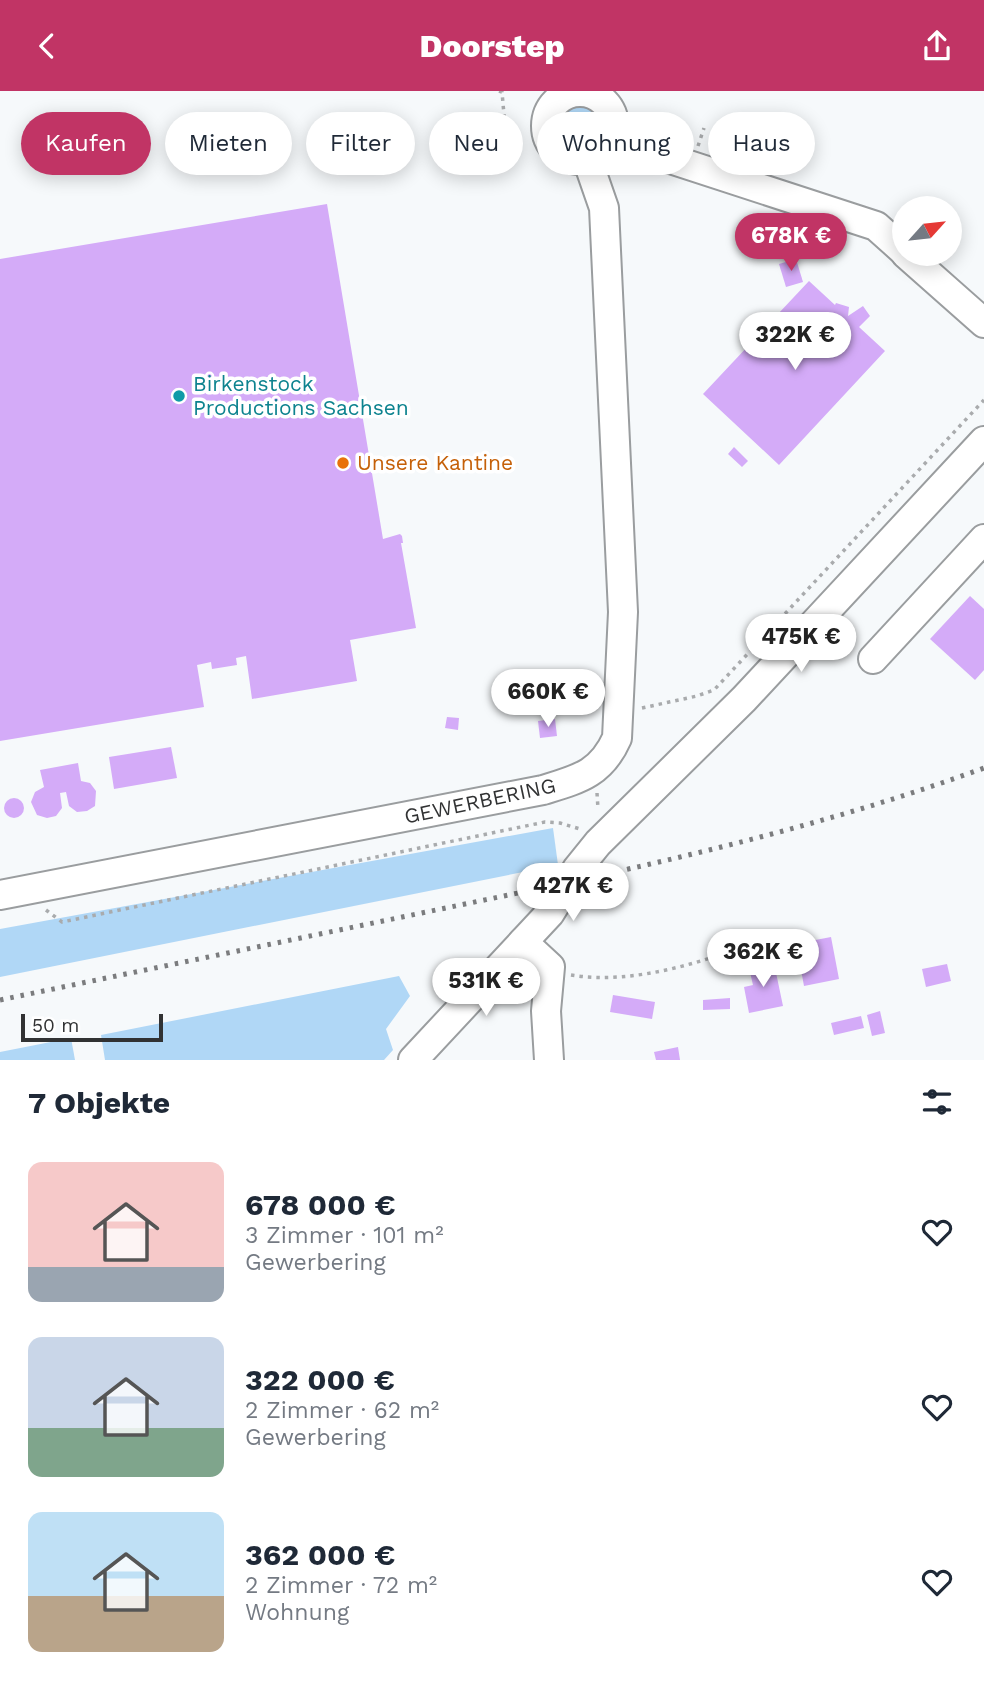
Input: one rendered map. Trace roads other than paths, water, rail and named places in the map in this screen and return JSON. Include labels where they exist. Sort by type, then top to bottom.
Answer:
[{"type":"street","points":[[549,112],[557,101],[577,92],[589,92],[608,106],[611,112]]},
{"type":"street","points":[[694,167],[876,226],[892,240]]},
{"type":"street","name":"GEWERBERING","points":[[11,893],[543,790],[579,779],[597,768],[609,756],[617,738],[623,612],[604,208],[593,175]]},
{"type":"street","points":[[920,266],[984,323]]},
{"type":"street","points":[[413,1060],[550,913],[577,869],[598,843],[744,699],[984,442]]},
{"type":"street","points":[[873,659],[984,539]]},
{"type":"street","points":[[0,872],[11,893]]},
{"type":"street","points":[[523,942],[550,967],[546,1011],[549,1060]]},
{"type":"railway","points":[[0,1000],[644,866],[849,812],[984,768]]},
{"type":"place","name":"Birkenstock Productions Sachsen","points":[[179,396]]},
{"type":"place","name":"Unsere Kantine","points":[[343,463]]}]
